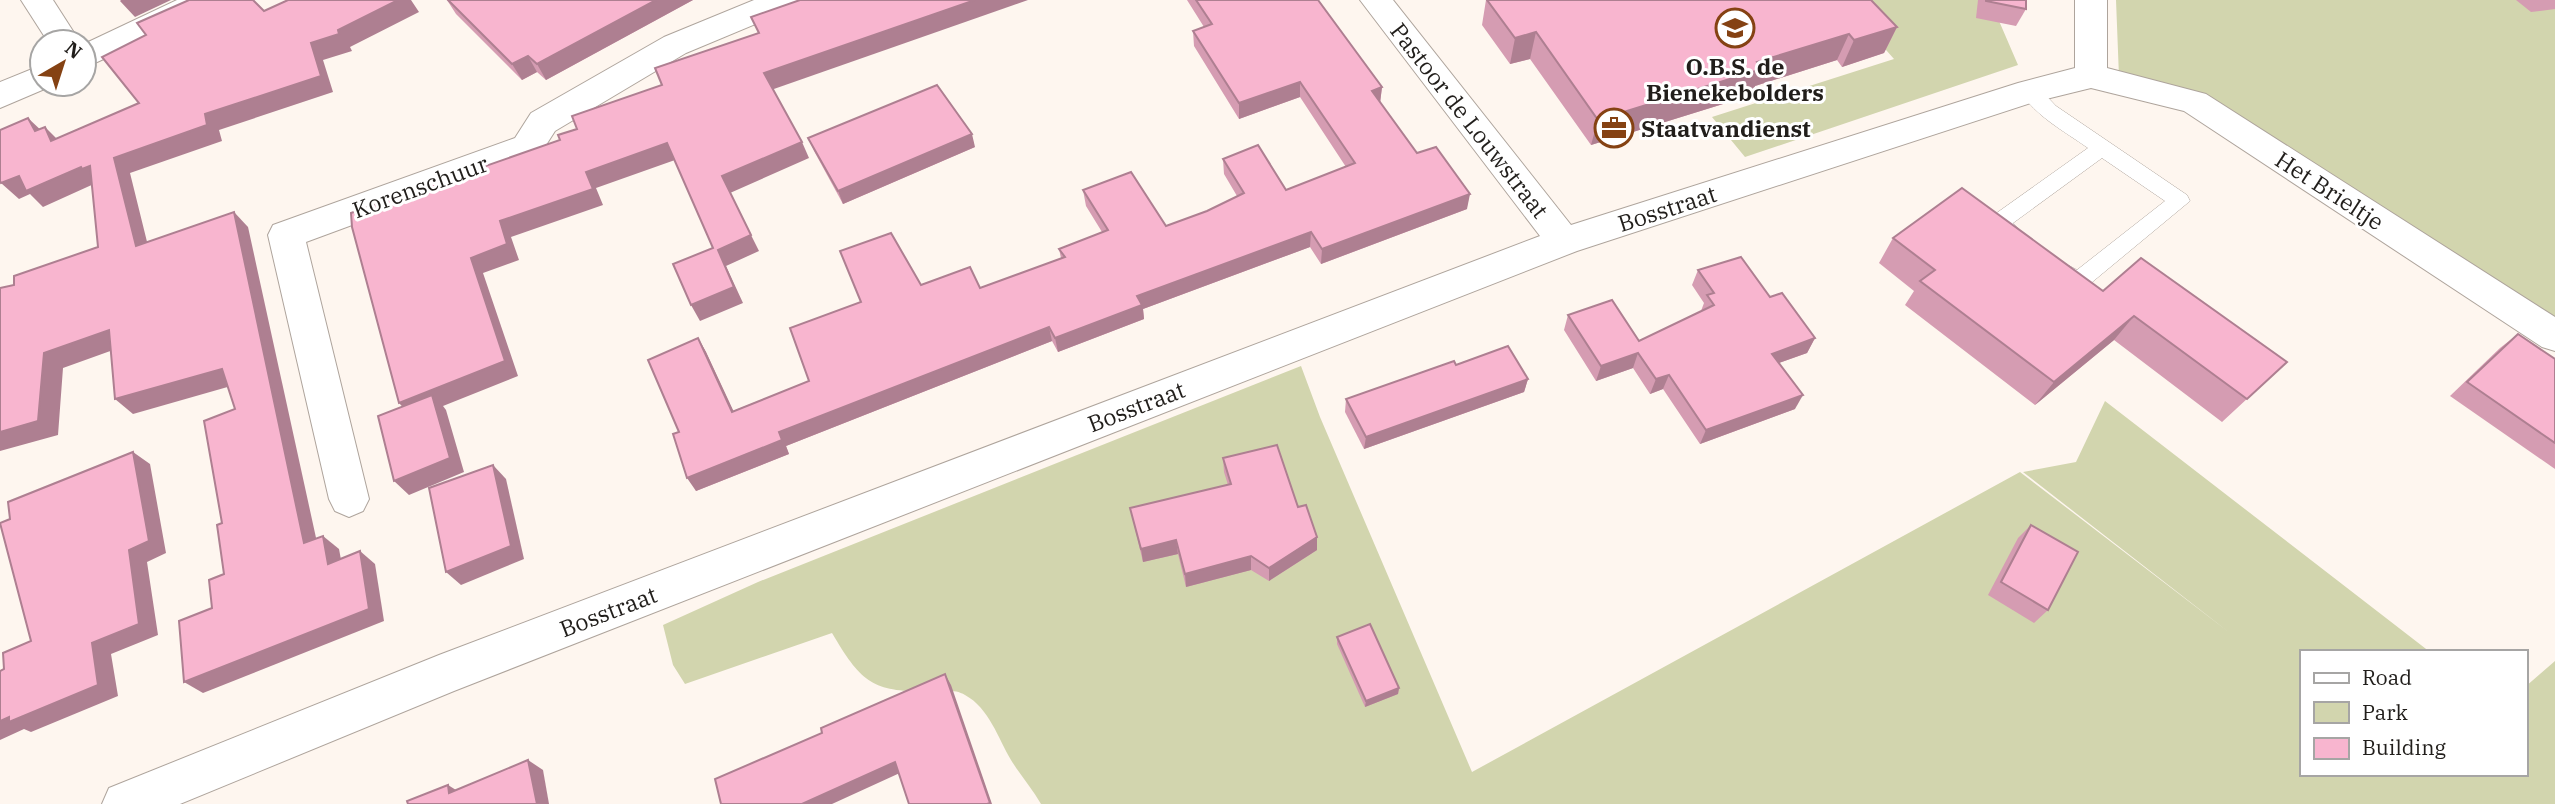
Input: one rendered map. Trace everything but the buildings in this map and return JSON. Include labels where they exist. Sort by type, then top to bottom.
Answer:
[{"type":"street","points":[[37,0],[55,28]]},
{"type":"street","points":[[98,50],[204,0]]},
{"type":"street","name":"Korenschuur","points":[[349,499],[286,235],[527,146],[543,122],[675,45],[783,0]]},
{"type":"street","name":"Pastoor de Louwstraat","points":[[1376,0],[1564,241]]},
{"type":"street","points":[[2091,0],[2091,76]]},
{"type":"street","name":"Bosstraat","points":[[125,804],[452,671],[1564,241],[2030,91],[2091,76]]},
{"type":"street","name":"Het Brieltje","points":[[2091,76],[2194,102],[2555,336]]},
{"type":"street","points":[[0,96],[28,83]]},
{"type":"lane","points":[[2030,91],[2049,111],[2180,201],[2077,282],[2048,260]]},
{"type":"lane","points":[[2028,245],[1998,223],[2102,147]]},
{"type":"green space","points":[[1842,0],[1990,0],[2018,65],[1745,157],[1712,117],[1894,59]]},
{"type":"green space","points":[[2116,0],[2555,0],[2555,326],[2226,111],[2119,77]]},
{"type":"green space","points":[[1301,366],[1320,417],[1472,772],[2020,472],[2230,633],[2023,472],[2076,462],[2105,401],[2427,650],[2300,650],[2300,776],[2527,776],[2527,685],[2555,661],[2555,804],[1041,804],[1011,760],[987,715],[973,701],[954,691],[897,690],[872,682],[852,664],[832,633],[685,684],[673,665],[663,625],[758,582]]},
{"type":"place","name":"O.B.S. de Bienekebolders","points":[[1735,28]]},
{"type":"place","name":"Staatvandienst","points":[[1614,128]]}]
